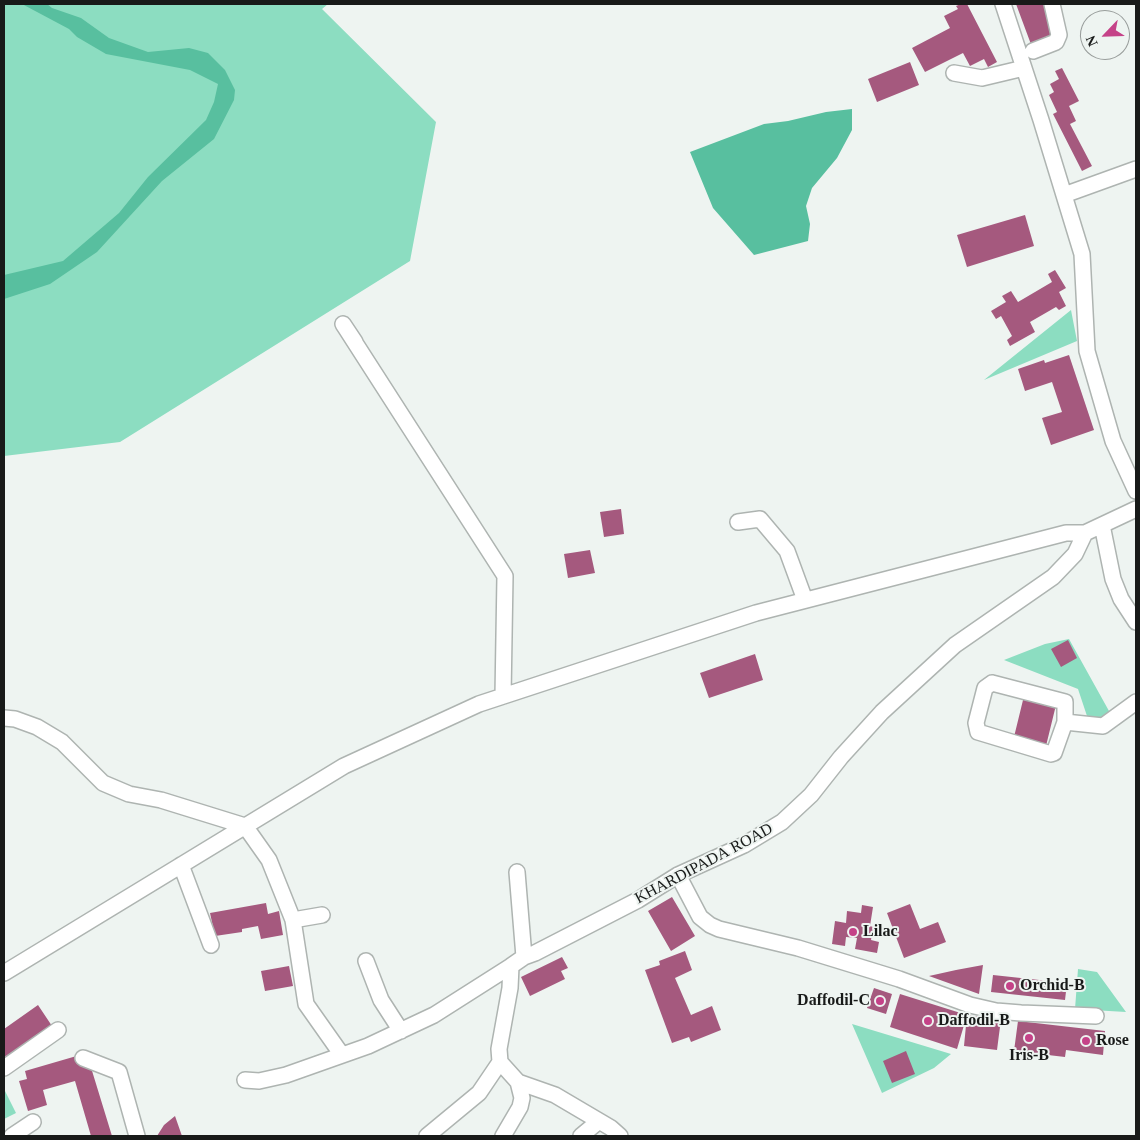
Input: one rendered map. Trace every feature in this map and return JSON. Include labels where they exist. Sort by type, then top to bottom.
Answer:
[{"type":"street","points":[[1003,4],[1082,254],[1087,351],[1113,441],[1136,492]]},
{"type":"street","points":[[1033,51],[1056,42],[1059,35],[1052,4]]},
{"type":"street","points":[[954,73],[982,78],[1024,68]]},
{"type":"street","points":[[1064,195],[1136,169]]},
{"type":"street","points":[[355,342],[343,324],[505,576],[503,696]]},
{"type":"street","points":[[4,973],[344,766],[479,704],[756,613],[1066,533],[1085,533],[1136,509]]},
{"type":"street","points":[[738,522],[760,519],[787,551],[805,600]]},
{"type":"street","points":[[1102,525],[1113,579],[1121,598],[1136,622]]},
{"type":"street","name":"KHARDIPADA ROAD","points":[[245,1080],[260,1081],[286,1075],[368,1046],[401,1031],[434,1015],[524,957],[638,900],[678,875],[744,845],[782,822],[811,795],[841,757],[882,712],[955,645],[1052,577],[1075,554],[1085,533]]},
{"type":"street","points":[[992,683],[1063,701],[1066,704],[1065,722],[1056,750],[1051,754],[981,734],[976,729],[985,688],[992,683]]},
{"type":"street","points":[[1065,722],[1103,726],[1136,702]]},
{"type":"street","points":[[4,718],[15,719],[37,727],[62,742],[103,784],[129,794],[160,800],[245,826],[269,860],[293,920],[306,1004],[342,1055]]},
{"type":"street","points":[[181,865],[211,945]]},
{"type":"street","points":[[517,872],[524,957]]},
{"type":"street","points":[[678,875],[700,917],[719,929],[798,948],[900,979],[970,1005],[1022,1014],[1096,1016]]},
{"type":"street","points":[[293,920],[322,915]]},
{"type":"street","points":[[366,961],[381,1000],[401,1031]]},
{"type":"street","points":[[503,1136],[520,1107],[522,1098],[518,1082],[500,1062],[499,1049],[510,988],[511,966]]},
{"type":"street","points":[[4,1068],[58,1030]]},
{"type":"street","points":[[83,1058],[119,1072],[137,1136]]},
{"type":"street","points":[[426,1136],[479,1093],[500,1062]]},
{"type":"street","points":[[518,1082],[555,1095],[620,1136]]},
{"type":"street","points":[[12,1136],[33,1122]]},
{"type":"street","points":[[581,1136],[599,1122]]},
{"type":"shaded area","points":[[4,4],[328,4],[322,9],[436,122],[410,261],[120,442],[4,456]]},
{"type":"shaded area","points":[[22,4],[47,4],[52,8],[81,18],[109,38],[148,52],[189,48],[208,53],[225,70],[235,90],[234,100],[214,139],[162,181],[97,252],[50,284],[4,299],[4,275],[63,261],[119,213],[148,177],[206,120],[214,102],[218,84],[190,70],[106,54],[77,37],[69,29]]},
{"type":"shaded area","points":[[852,109],[852,130],[837,158],[812,188],[806,206],[810,224],[808,241],[754,255],[713,208],[690,152],[764,124]]},
{"type":"shaded area","points":[[1071,310],[1077,341],[984,380]]},
{"type":"shaded area","points":[[1069,639],[1109,711],[1108,724],[1087,716],[1078,689],[1004,660],[1045,644]]},
{"type":"shaded area","points":[[1078,969],[1097,972],[1126,1012],[1075,1009]]},
{"type":"shaded area","points":[[852,1024],[951,1054],[934,1068],[882,1093]]},
{"type":"shaded area","points":[[4,1089],[16,1113],[4,1119]]},
{"type":"building","points":[[967,4],[997,62],[988,67],[984,59],[970,66],[963,53],[925,72],[912,48],[950,28],[944,16],[958,9],[956,6]]},
{"type":"building","points":[[1016,4],[1045,4],[1056,37],[1032,47]]},
{"type":"building","points":[[910,62],[919,85],[877,102],[868,79]]},
{"type":"building","points":[[1062,68],[1079,101],[1069,106],[1076,121],[1070,124],[1092,166],[1082,171],[1053,114],[1057,112],[1049,95],[1054,92],[1050,84],[1059,79],[1055,71]]},
{"type":"building","points":[[1025,215],[1034,246],[967,267],[957,235]]},
{"type":"building","points":[[1055,270],[1066,288],[1059,292],[1066,306],[1059,310],[1056,307],[1030,322],[1035,332],[1010,346],[1007,340],[1012,336],[1001,316],[996,319],[991,311],[1006,302],[1002,296],[1011,291],[1018,302],[1052,282],[1048,274]]},
{"type":"building","points":[[1069,355],[1094,430],[1051,445],[1042,418],[1062,412],[1052,382],[1025,391],[1018,369],[1044,360],[1045,363]]},
{"type":"building","points":[[621,509],[624,534],[604,537],[600,512]]},
{"type":"building","points":[[590,550],[595,573],[568,578],[564,554]]},
{"type":"building","points":[[1068,640],[1077,658],[1061,667],[1051,649]]},
{"type":"building","points":[[755,654],[763,680],[709,698],[700,673]]},
{"type":"building","points":[[1024,696],[1056,705],[1045,750],[1013,741]]},
{"type":"building","points":[[672,897],[695,936],[671,951],[648,911]]},
{"type":"building","points":[[266,903],[268,914],[279,911],[283,935],[261,939],[258,926],[242,929],[242,932],[215,936],[210,913]]},
{"type":"building","points":[[910,904],[920,929],[938,922],[946,942],[904,958],[887,913]]},
{"type":"building","name":"Lilac","points":[[862,905],[873,907],[870,926],[873,927],[871,940],[879,942],[877,953],[855,949],[857,938],[846,937],[845,946],[832,944],[835,921],[846,923],[847,911],[861,913]]},
{"type":"building","points":[[685,951],[692,970],[675,978],[691,1015],[712,1006],[721,1030],[691,1042],[689,1037],[672,1043],[645,970],[660,965],[659,961]]},
{"type":"building","points":[[562,957],[568,968],[561,971],[565,979],[530,996],[521,977]]},
{"type":"building","points":[[983,965],[979,994],[929,976],[956,970]]},
{"type":"building","points":[[289,966],[293,986],[265,991],[261,971]]},
{"type":"building","points":[[993,975],[1067,983],[1065,1000],[991,992]]},
{"type":"building","name":"Daffodil-C","points":[[874,988],[892,994],[886,1014],[867,1008]]},
{"type":"building","name":"Daffodil-B","points":[[900,994],[967,1015],[957,1049],[890,1027]]},
{"type":"building","points":[[38,1005],[52,1026],[4,1058],[4,1029]]},
{"type":"building","points":[[967,1015],[1001,1019],[997,1050],[964,1046]]},
{"type":"building","points":[[1018,1021],[1105,1031],[1103,1055],[1066,1050],[1065,1057],[1014,1051]]},
{"type":"building","points":[[906,1051],[915,1074],[892,1083],[883,1061]]},
{"type":"building","points":[[80,1055],[89,1061],[112,1136],[91,1136],[75,1081],[43,1090],[47,1105],[28,1111],[19,1081],[27,1079],[25,1071]]},
{"type":"building","points":[[175,1116],[182,1136],[157,1136],[164,1125]]},
{"type":"place","name":"Lilac","points":[[853,932]]},
{"type":"place","name":"Orchid-B","points":[[1010,986]]},
{"type":"place","name":"Daffodil-C","points":[[880,1001]]},
{"type":"place","name":"Daffodil-B","points":[[928,1021]]},
{"type":"place","name":"Iris-B","points":[[1029,1038]]},
{"type":"place","name":"Rose","points":[[1086,1041]]}]
